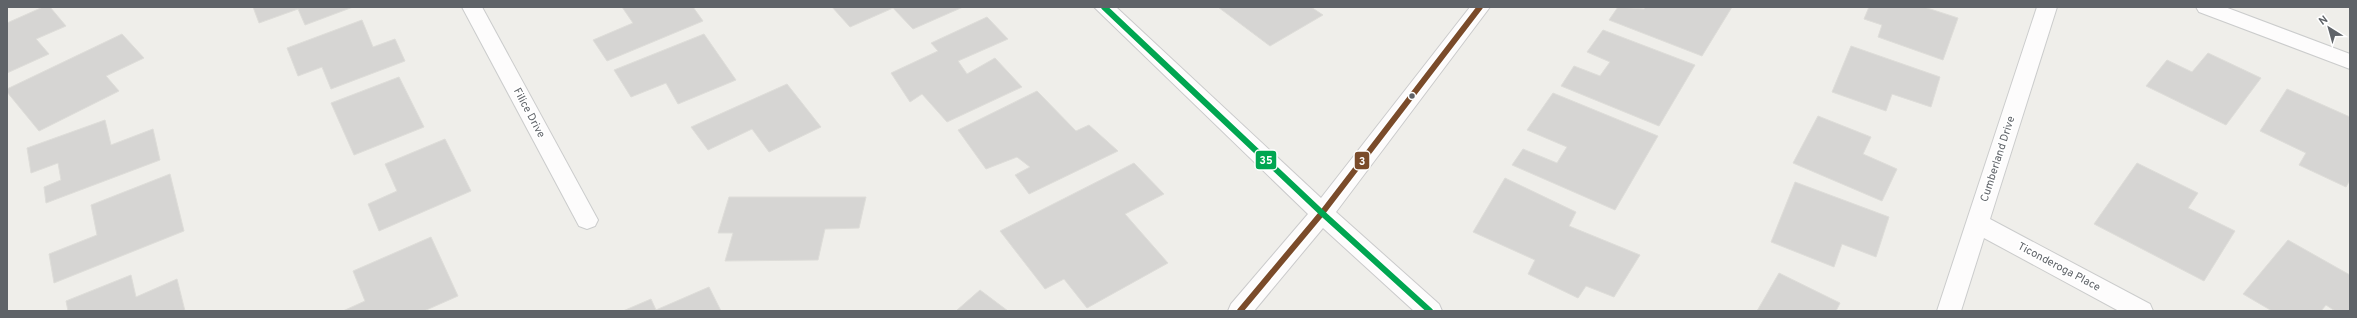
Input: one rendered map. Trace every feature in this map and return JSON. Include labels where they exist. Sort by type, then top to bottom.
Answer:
[{"type":"street","name":"Filice Drive","points":[[472,7],[587,220]]},
{"type":"street","points":[[1104,7],[1322,213],[1430,311]]},
{"type":"street","points":[[1240,311],[1322,213],[1480,7]]},
{"type":"street","name":"Cumberland Drive","points":[[1949,311],[2047,7]]},
{"type":"street","points":[[2206,7],[2350,62]]},
{"type":"street","name":"Ticonderoga Place","points":[[1977,223],[2141,311]]},
{"type":"building","points":[[43,7],[50,7],[66,26],[36,39],[49,54],[7,73],[7,23]]},
{"type":"building","points":[[253,7],[353,7],[305,25],[298,9],[259,23]]},
{"type":"building","points":[[622,7],[693,7],[703,21],[607,61],[593,40],[633,23]]},
{"type":"building","points":[[832,7],[963,7],[913,29],[893,8],[850,27]]},
{"type":"building","points":[[1218,7],[1311,7],[1323,15],[1270,46]]},
{"type":"building","points":[[1618,7],[1644,9],[1646,7],[1732,7],[1702,56],[1609,20]]},
{"type":"building","points":[[1869,7],[1924,7],[1958,18],[1943,60],[1878,37],[1882,25],[1864,19]]},
{"type":"building","points":[[987,17],[1008,39],[958,61],[967,74],[995,58],[1022,87],[947,122],[922,94],[910,102],[891,73],[938,51],[931,43]]},
{"type":"building","points":[[362,20],[373,47],[395,39],[405,61],[331,89],[322,67],[298,76],[287,48]]},
{"type":"building","points":[[1603,30],[1695,65],[1659,126],[1561,86],[1574,66],[1600,76],[1610,62],[1587,52]]},
{"type":"building","points":[[122,34],[144,58],[106,76],[119,91],[39,131],[7,92],[7,89]]},
{"type":"building","points":[[704,34],[736,80],[678,104],[666,83],[631,97],[614,70]]},
{"type":"building","points":[[1851,46],[1940,77],[1931,107],[1892,94],[1886,111],[1832,92]]},
{"type":"building","points":[[2208,53],[2261,78],[2226,125],[2146,86],[2167,60],[2192,72]]},
{"type":"building","points":[[399,77],[424,127],[354,155],[331,103]]},
{"type":"building","points":[[787,84],[821,127],[769,152],[752,129],[708,150],[691,127]]},
{"type":"building","points":[[2287,89],[2350,117],[2350,180],[2346,187],[2299,165],[2306,153],[2260,131]]},
{"type":"building","points":[[1037,91],[1076,131],[1089,125],[1118,151],[1029,194],[1015,175],[1030,167],[1017,157],[986,169],[958,130]]},
{"type":"building","points":[[1553,93],[1658,136],[1615,210],[1512,165],[1523,149],[1557,163],[1567,147],[1527,130]]},
{"type":"building","points":[[1818,116],[1871,137],[1863,154],[1897,169],[1882,201],[1793,163]]},
{"type":"building","points":[[105,120],[111,145],[153,129],[160,160],[46,203],[44,187],[61,180],[58,163],[31,173],[27,148]]},
{"type":"building","points":[[445,139],[471,191],[379,231],[368,204],[397,191],[385,164]]},
{"type":"building","points":[[1134,163],[1164,194],[1125,214],[1168,263],[1087,308],[1064,279],[1045,289],[1000,231]]},
{"type":"building","points":[[2137,163],[2198,193],[2188,208],[2235,231],[2204,281],[2094,224]]},
{"type":"building","points":[[170,174],[184,231],[54,283],[49,254],[97,235],[91,205]]},
{"type":"building","points":[[1505,178],[1576,212],[1569,226],[1640,255],[1614,297],[1586,286],[1578,298],[1528,274],[1535,260],[1473,232]]},
{"type":"building","points":[[1795,182],[1889,217],[1876,257],[1842,244],[1834,267],[1771,242]]},
{"type":"building","points":[[729,197],[866,197],[859,228],[825,229],[818,260],[725,261],[733,233],[718,233]]},
{"type":"building","points":[[431,237],[458,296],[424,311],[343,311],[365,301],[353,271]]},
{"type":"building","points":[[2288,240],[2350,275],[2350,311],[2335,311],[2326,305],[2321,311],[2272,311],[2243,294]]},
{"type":"building","points":[[1779,273],[1840,303],[1836,311],[1757,311]]},
{"type":"building","points":[[131,275],[136,297],[177,279],[185,311],[68,311],[66,301]]},
{"type":"building","points":[[709,287],[721,311],[623,311],[651,299],[656,310]]},
{"type":"building","points":[[980,290],[1008,311],[956,311]]},
{"type":"transit line","name":"35","points":[[1104,7],[1322,213],[1430,311]]},
{"type":"transit line","name":"3","points":[[1240,311],[1322,213],[1480,7]]}]
